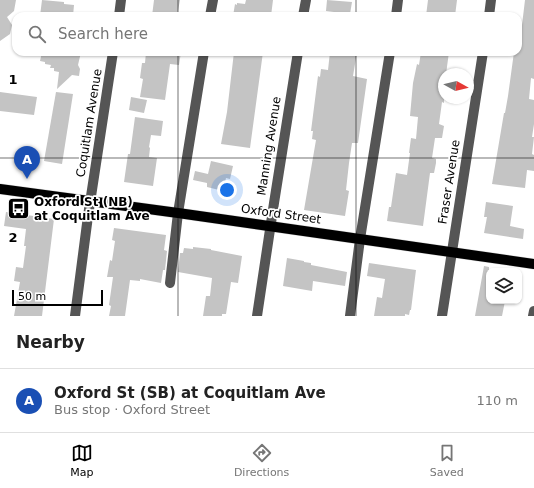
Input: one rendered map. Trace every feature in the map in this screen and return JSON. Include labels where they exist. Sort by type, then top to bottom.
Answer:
[{"type":"main road","name":"Oxford Street","points":[[0,189],[90,200],[534,264]]},
{"type":"street","points":[[120,12],[121,0]]},
{"type":"street","points":[[211,12],[213,0]]},
{"type":"street","points":[[304,12],[306,0]]},
{"type":"street","points":[[396,12],[398,0]]},
{"type":"street","points":[[490,12],[491,0]]},
{"type":"street","name":"Coquitlam Avenue","points":[[75,316],[90,200],[112,56]]},
{"type":"street","points":[[170,283],[178,213],[203,56]]},
{"type":"street","name":"Manning Avenue","points":[[257,316],[297,56]]},
{"type":"street","points":[[350,316],[360,239],[389,56]]},
{"type":"street","name":"Fraser Avenue","points":[[442,316],[482,56]]},
{"type":"street","points":[[533,316],[534,311]]},
{"type":"building","points":[[0,0],[16,0],[14,11],[7,17],[12,25],[10,34],[0,41]]},
{"type":"building","points":[[42,0],[64,2],[64,4],[74,5],[73,12],[40,12]]},
{"type":"building","points":[[154,0],[180,0],[178,12],[152,12]]},
{"type":"building","points":[[246,0],[273,0],[272,12],[234,12],[235,4],[245,4]]},
{"type":"building","points":[[327,0],[352,2],[350,12],[326,11]]},
{"type":"building","points":[[428,0],[457,0],[456,12],[426,12]]},
{"type":"building","points":[[525,0],[534,0],[534,79],[531,78],[529,99],[534,100],[534,124],[532,137],[534,137],[532,154],[534,155],[534,171],[527,170],[525,188],[492,184],[508,96],[513,56],[522,56],[522,25]]},
{"type":"building","points":[[41,56],[80,56],[78,65],[80,69],[79,76],[72,75],[57,89],[59,72],[54,71],[54,68],[50,68],[51,65],[40,61]]},
{"type":"building","points":[[146,56],[180,56],[179,65],[170,64],[165,100],[140,97],[143,79],[140,78],[142,63],[145,63]]},
{"type":"building","points":[[234,56],[262,56],[250,148],[221,144],[227,112]]},
{"type":"building","points":[[330,56],[356,56],[353,76],[367,79],[358,143],[352,143],[346,190],[349,191],[345,216],[304,210],[316,140],[312,139],[313,131],[311,131],[318,76],[320,77],[321,69],[328,70]]},
{"type":"building","points":[[420,56],[448,56],[447,68],[438,68],[438,104],[442,104],[439,124],[444,126],[442,138],[435,138],[432,158],[436,159],[436,163],[434,173],[430,173],[423,226],[387,221],[389,207],[391,207],[396,173],[407,175],[411,138],[416,139],[418,117],[410,116],[413,83],[417,64],[419,65]]},
{"type":"building","points":[[0,92],[37,97],[34,115],[0,111]]},
{"type":"building","points":[[56,92],[73,94],[62,164],[44,161]]},
{"type":"building","points":[[131,97],[147,100],[144,113],[129,110]]},
{"type":"building","points":[[135,117],[163,121],[161,136],[151,135],[149,147],[149,157],[157,158],[153,186],[124,182],[128,154],[130,154]]},
{"type":"building","points":[[211,161],[233,166],[230,179],[226,178],[223,191],[207,187],[207,183],[193,180],[195,171],[208,174]]},
{"type":"building","points":[[486,202],[513,206],[510,226],[524,229],[523,239],[484,233],[487,217],[484,217]]},
{"type":"building","points":[[6,212],[54,219],[42,316],[14,316],[20,282],[14,281],[16,267],[23,268],[26,246],[24,246],[26,229],[4,226]]},
{"type":"building","points":[[114,228],[166,235],[164,250],[167,251],[165,270],[163,270],[161,283],[140,279],[140,281],[130,280],[125,316],[109,316],[113,277],[107,277],[110,260],[112,261],[115,241],[112,240]]},
{"type":"building","points":[[193,247],[211,249],[242,256],[238,283],[231,282],[226,314],[222,314],[222,316],[203,316],[206,296],[210,296],[212,278],[178,272],[180,253],[183,253],[184,248],[193,249]]},
{"type":"building","points":[[287,258],[311,263],[311,265],[347,272],[345,286],[313,281],[312,291],[283,286]]},
{"type":"building","points":[[369,263],[416,270],[411,310],[409,315],[374,316],[377,297],[382,298],[385,279],[367,276]]},
{"type":"building","points":[[484,266],[489,267],[486,268],[486,304],[504,304],[502,316],[475,316]]},
{"type":"place","name":"Oxford St (SB) at Coquitlam Ave","points":[[27,179]]},
{"type":"place","name":"Oxford St (NB) at Coquitlam Ave","points":[[18,209]]}]
